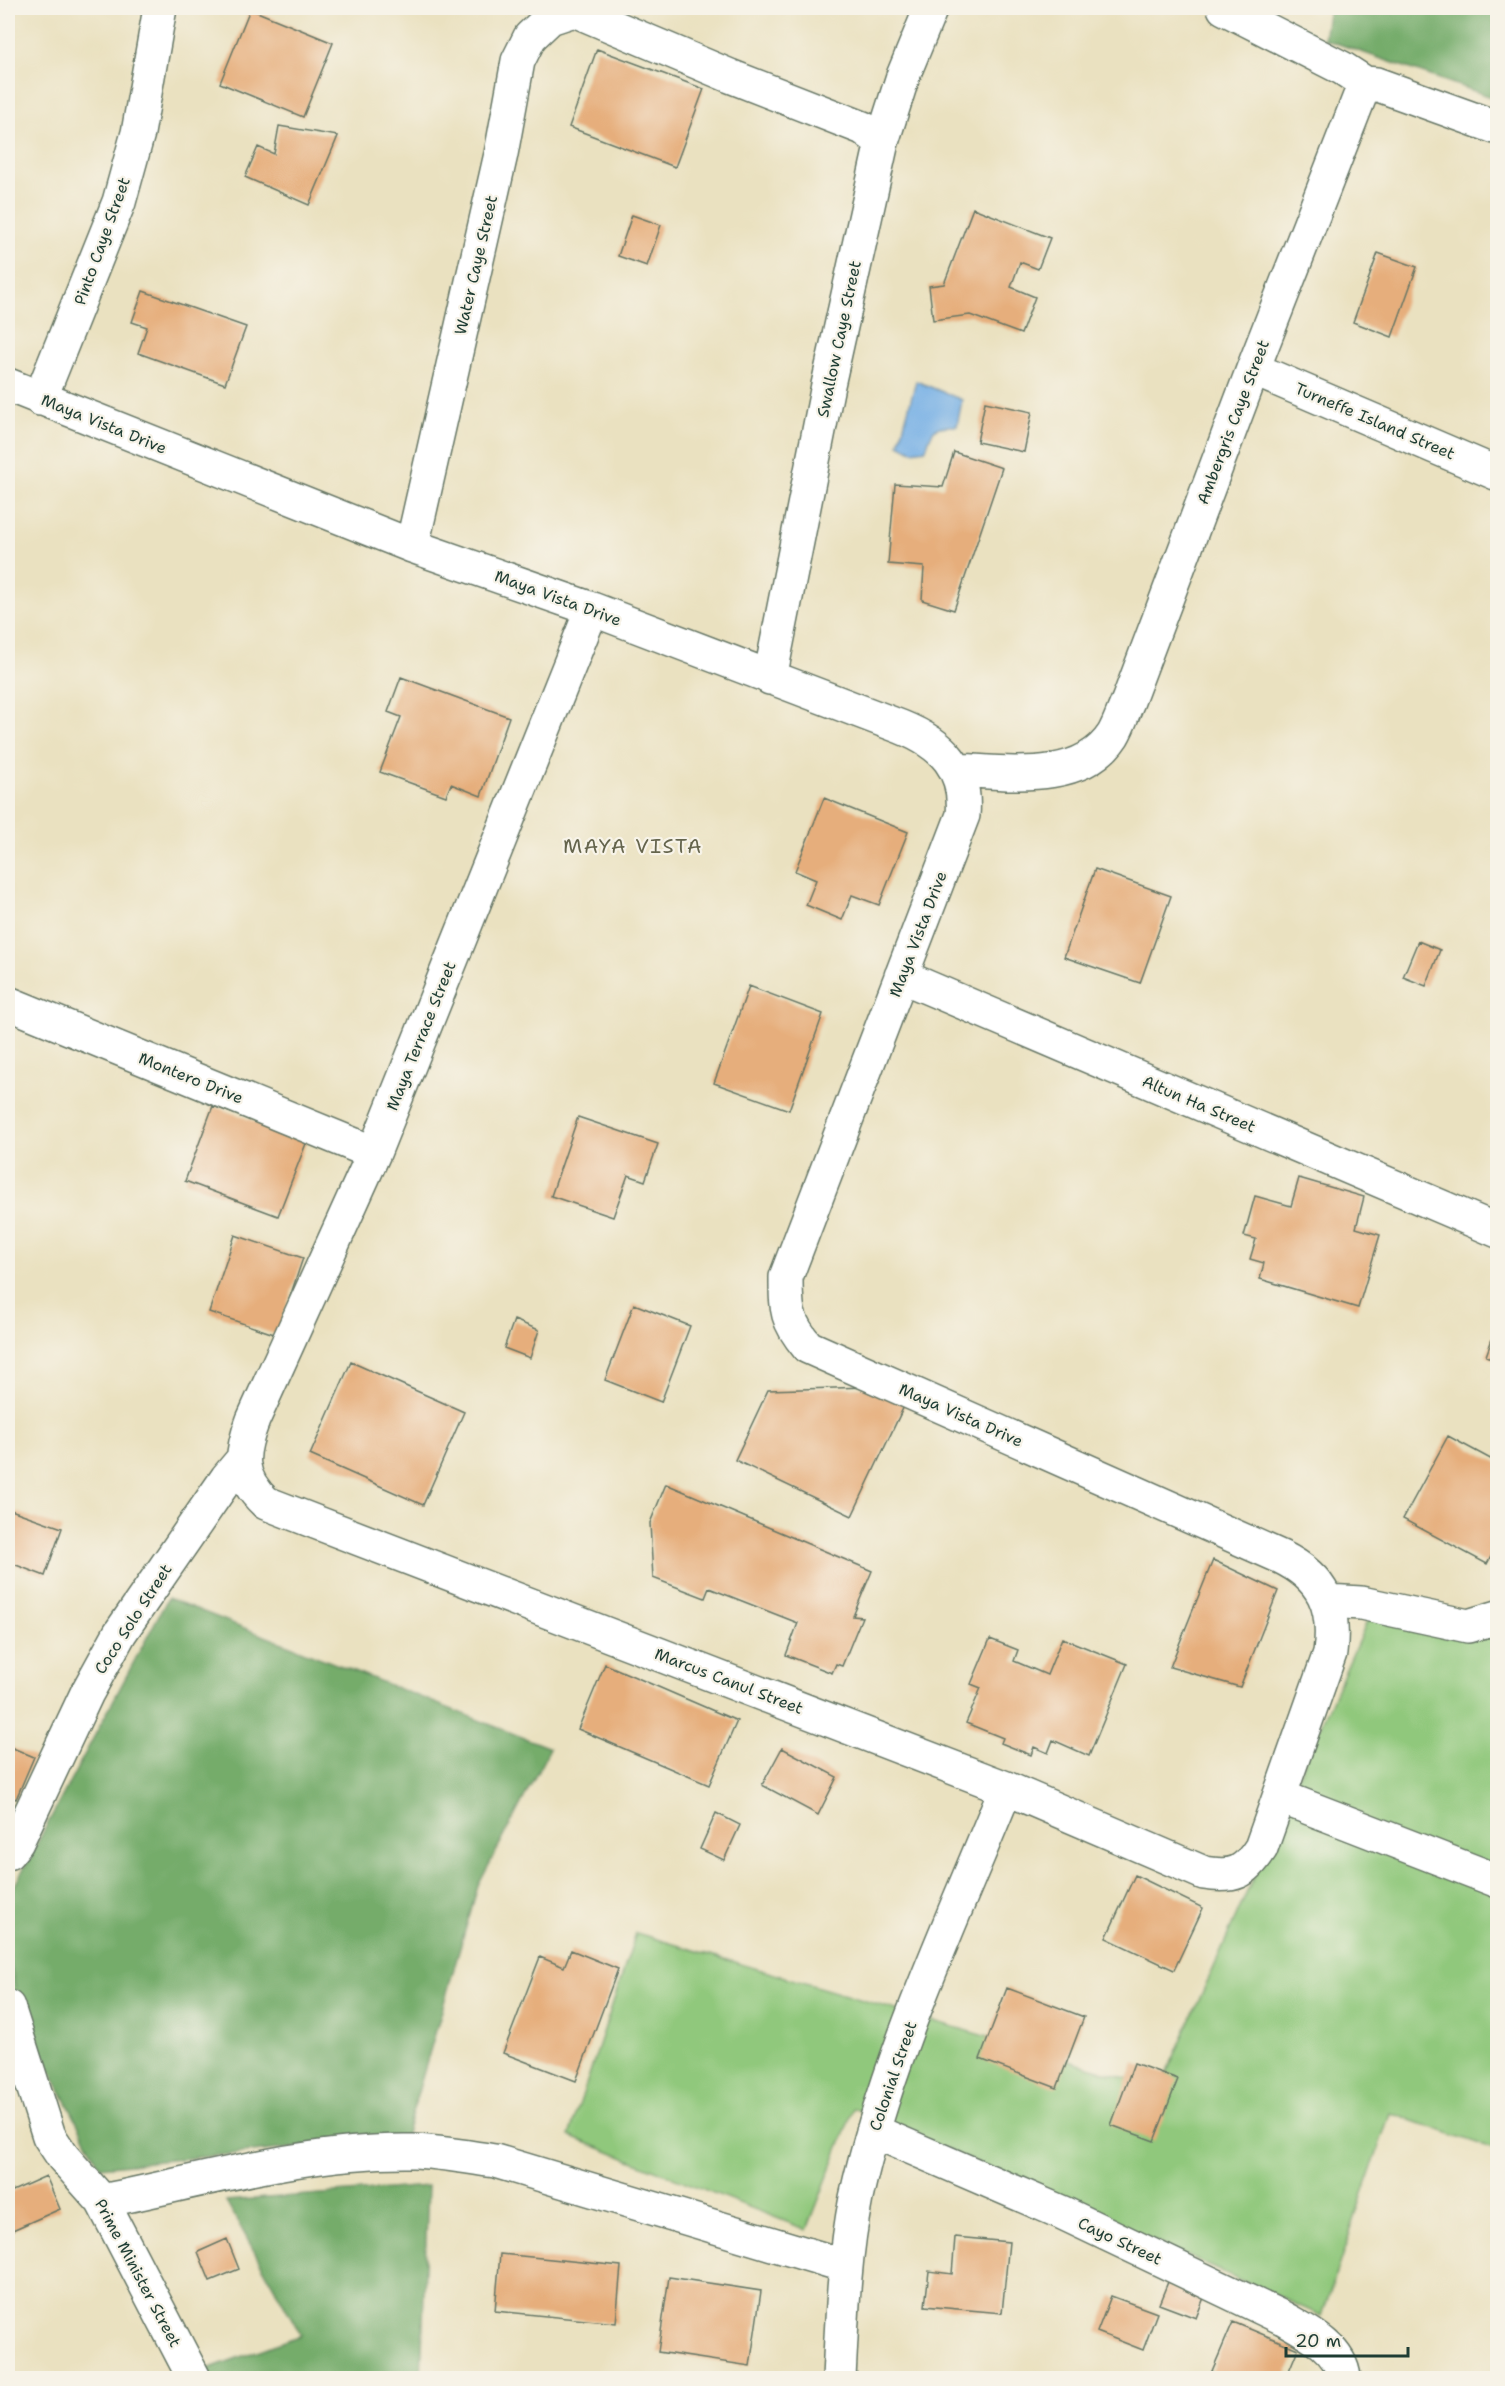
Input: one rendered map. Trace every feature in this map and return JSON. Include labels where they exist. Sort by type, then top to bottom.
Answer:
[{"type":"street","name":"Pinto Caye Street","points":[[40,399],[119,202],[138,133],[160,8]]},
{"type":"street","name":"Swallow Caye Street","points":[[770,678],[828,385],[882,142],[903,76],[931,8]]},
{"type":"street","points":[[1224,8],[1365,82],[1497,128]]},
{"type":"street","name":"Water Caye Street","points":[[412,546],[501,154],[518,61],[531,38],[550,18],[574,10],[730,76],[864,128],[882,142]]},
{"type":"street","name":"Ambergris Caye Street","points":[[956,770],[1009,772],[1062,770],[1093,756],[1112,736],[1132,690],[1252,369],[1365,82]]},
{"type":"street","name":"Turneffe Island Street","points":[[1252,369],[1497,474]]},
{"type":"street","name":"Maya Vista Drive","points":[[8,385],[412,546],[592,609],[926,736],[942,749],[956,770],[965,793],[963,815],[786,1277],[786,1300],[791,1327],[808,1347],[1302,1567],[1317,1583],[1327,1601]]},
{"type":"street","name":"Maya Terrace Street","points":[[243,1459],[246,1440],[253,1420],[374,1153],[592,609]]},
{"type":"street","name":"Altun Ha Street","points":[[901,976],[1497,1232]]},
{"type":"street","name":"Montero Drive","points":[[8,1003],[374,1153]]},
{"type":"street","name":"Marcus Canul Street","points":[[243,1459],[246,1480],[266,1503],[1006,1788],[1204,1873],[1219,1875],[1239,1873],[1252,1862],[1261,1848],[1281,1797]]},
{"type":"street","name":"Coco Solo Street","points":[[8,1853],[21,1833],[87,1693],[120,1633],[227,1478],[243,1459]]},
{"type":"street","points":[[1497,1617],[1468,1626],[1361,1603],[1327,1601],[1334,1627],[1330,1653],[1281,1797],[1497,1881]]},
{"type":"street","name":"Colonial Street","points":[[839,2379],[846,2266],[856,2198],[873,2131],[912,2020],[1006,1788]]},
{"type":"street","name":"Prime Minister Street","points":[[8,2007],[50,2136],[63,2157],[102,2201],[194,2379]]},
{"type":"street","name":"Cayo Street","points":[[873,2131],[1062,2213],[1282,2318],[1310,2333],[1330,2350],[1343,2372],[1344,2379]]},
{"type":"street","points":[[102,2201],[231,2173],[370,2152],[451,2154],[495,2161],[846,2266]]},
{"type":"green space","points":[[1329,8],[1497,8],[1497,99],[1324,39]]},
{"type":"green space","points":[[168,1598],[550,1748],[478,1886],[405,2137],[100,2167],[19,2009],[8,1949],[8,1898]]},
{"type":"green space","points":[[1373,1608],[1497,1637],[1497,2150],[1390,2113],[1322,2316],[854,2108],[807,2230],[569,2136],[636,1933],[1160,2088]]},
{"type":"green space","points":[[8,1949],[19,2009],[8,2016]]},
{"type":"green space","points":[[428,2186],[421,2378],[202,2378],[199,2372],[301,2335],[226,2201]]},
{"type":"water","points":[[916,381],[962,400],[957,426],[938,427],[930,436],[926,449],[912,451],[899,444]]},
{"type":"building","points":[[250,9],[333,43],[303,117],[220,83]]},
{"type":"building","points":[[597,49],[704,89],[675,167],[569,127]]},
{"type":"building","points":[[279,126],[338,136],[309,205],[245,177],[258,147],[274,154]]},
{"type":"building","points":[[973,208],[1050,238],[1038,269],[1020,262],[1011,287],[1035,297],[1021,334],[970,315],[933,320],[929,286],[944,284]]},
{"type":"building","points":[[632,215],[661,225],[647,266],[618,256]]},
{"type":"building","points":[[1378,253],[1417,267],[1392,337],[1353,322]]},
{"type":"building","points":[[143,291],[246,327],[225,384],[138,353],[147,327],[132,322]]},
{"type":"building","points":[[985,402],[1032,412],[1024,452],[977,442]]},
{"type":"building","points":[[954,452],[1002,468],[954,610],[922,600],[924,567],[888,564],[895,484],[943,487]]},
{"type":"building","points":[[401,677],[509,717],[481,796],[451,784],[446,796],[380,772],[401,717],[388,712]]},
{"type":"building","points":[[824,798],[908,832],[879,905],[852,895],[842,920],[806,905],[816,880],[795,871]]},
{"type":"building","points":[[1095,869],[1171,896],[1140,983],[1064,957]]},
{"type":"building","points":[[1418,941],[1440,950],[1426,986],[1403,977]]},
{"type":"building","points":[[749,986],[823,1014],[789,1110],[714,1083]]},
{"type":"building","points":[[213,1106],[307,1141],[278,1216],[185,1181]]},
{"type":"building","points":[[578,1117],[658,1144],[645,1181],[628,1175],[613,1217],[551,1196]]},
{"type":"building","points":[[1299,1178],[1364,1197],[1356,1228],[1380,1235],[1358,1308],[1260,1279],[1264,1263],[1250,1259],[1256,1239],[1244,1236],[1255,1196],[1291,1206]]},
{"type":"building","points":[[235,1235],[303,1258],[277,1335],[209,1312]]},
{"type":"building","points":[[634,1304],[690,1326],[661,1402],[605,1380]]},
{"type":"building","points":[[514,1320],[539,1330],[530,1358],[504,1348]]},
{"type":"building","points":[[1498,1325],[1498,1361],[1486,1356]]},
{"type":"building","points":[[351,1362],[464,1412],[423,1505],[310,1455]]},
{"type":"building","points":[[868,1387],[905,1404],[852,1516],[735,1460],[768,1390]]},
{"type":"building","points":[[1448,1436],[1498,1463],[1498,1543],[1487,1564],[1403,1519]]},
{"type":"building","points":[[666,1484],[872,1571],[853,1616],[862,1617],[842,1666],[836,1664],[832,1673],[786,1655],[798,1623],[709,1588],[705,1598],[653,1578],[650,1523]]},
{"type":"building","points":[[8,1509],[62,1528],[45,1576],[8,1562]]},
{"type":"building","points":[[1213,1560],[1278,1591],[1240,1687],[1170,1667]]},
{"type":"building","points":[[1062,1638],[1127,1664],[1089,1756],[1053,1740],[1048,1753],[1034,1747],[1031,1755],[1001,1743],[1003,1738],[966,1723],[981,1688],[971,1684],[990,1639],[1018,1650],[1014,1661],[1047,1675]]},
{"type":"building","points":[[605,1664],[737,1721],[709,1785],[578,1729]]},
{"type":"building","points":[[8,1746],[34,1757],[16,1799],[8,1796]]},
{"type":"building","points":[[782,1748],[837,1777],[818,1815],[762,1785]]},
{"type":"building","points":[[716,1813],[740,1825],[724,1860],[700,1849]]},
{"type":"building","points":[[1135,1875],[1203,1908],[1174,1970],[1106,1938]]},
{"type":"building","points":[[571,1950],[618,1969],[576,2081],[503,2053],[540,1957],[564,1967]]},
{"type":"building","points":[[1007,1988],[1084,2017],[1057,2088],[980,2059]]},
{"type":"building","points":[[1134,2063],[1178,2079],[1154,2141],[1111,2125]]},
{"type":"building","points":[[46,2176],[60,2209],[8,2232],[8,2193]]},
{"type":"building","points":[[955,2237],[1009,2242],[1002,2313],[925,2306],[929,2271],[952,2274]]},
{"type":"building","points":[[227,2239],[239,2269],[210,2281],[198,2252]]},
{"type":"building","points":[[500,2254],[621,2266],[616,2323],[495,2311]]},
{"type":"building","points":[[669,2277],[761,2291],[750,2366],[658,2352]]},
{"type":"building","points":[[1168,2282],[1205,2295],[1196,2318],[1159,2304]]},
{"type":"building","points":[[1111,2296],[1157,2313],[1143,2350],[1097,2332]]},
{"type":"building","points":[[1233,2322],[1298,2349],[1286,2378],[1209,2378]]},
{"type":"district","name":"MAYA VISTA","points":[[633,846]]}]
